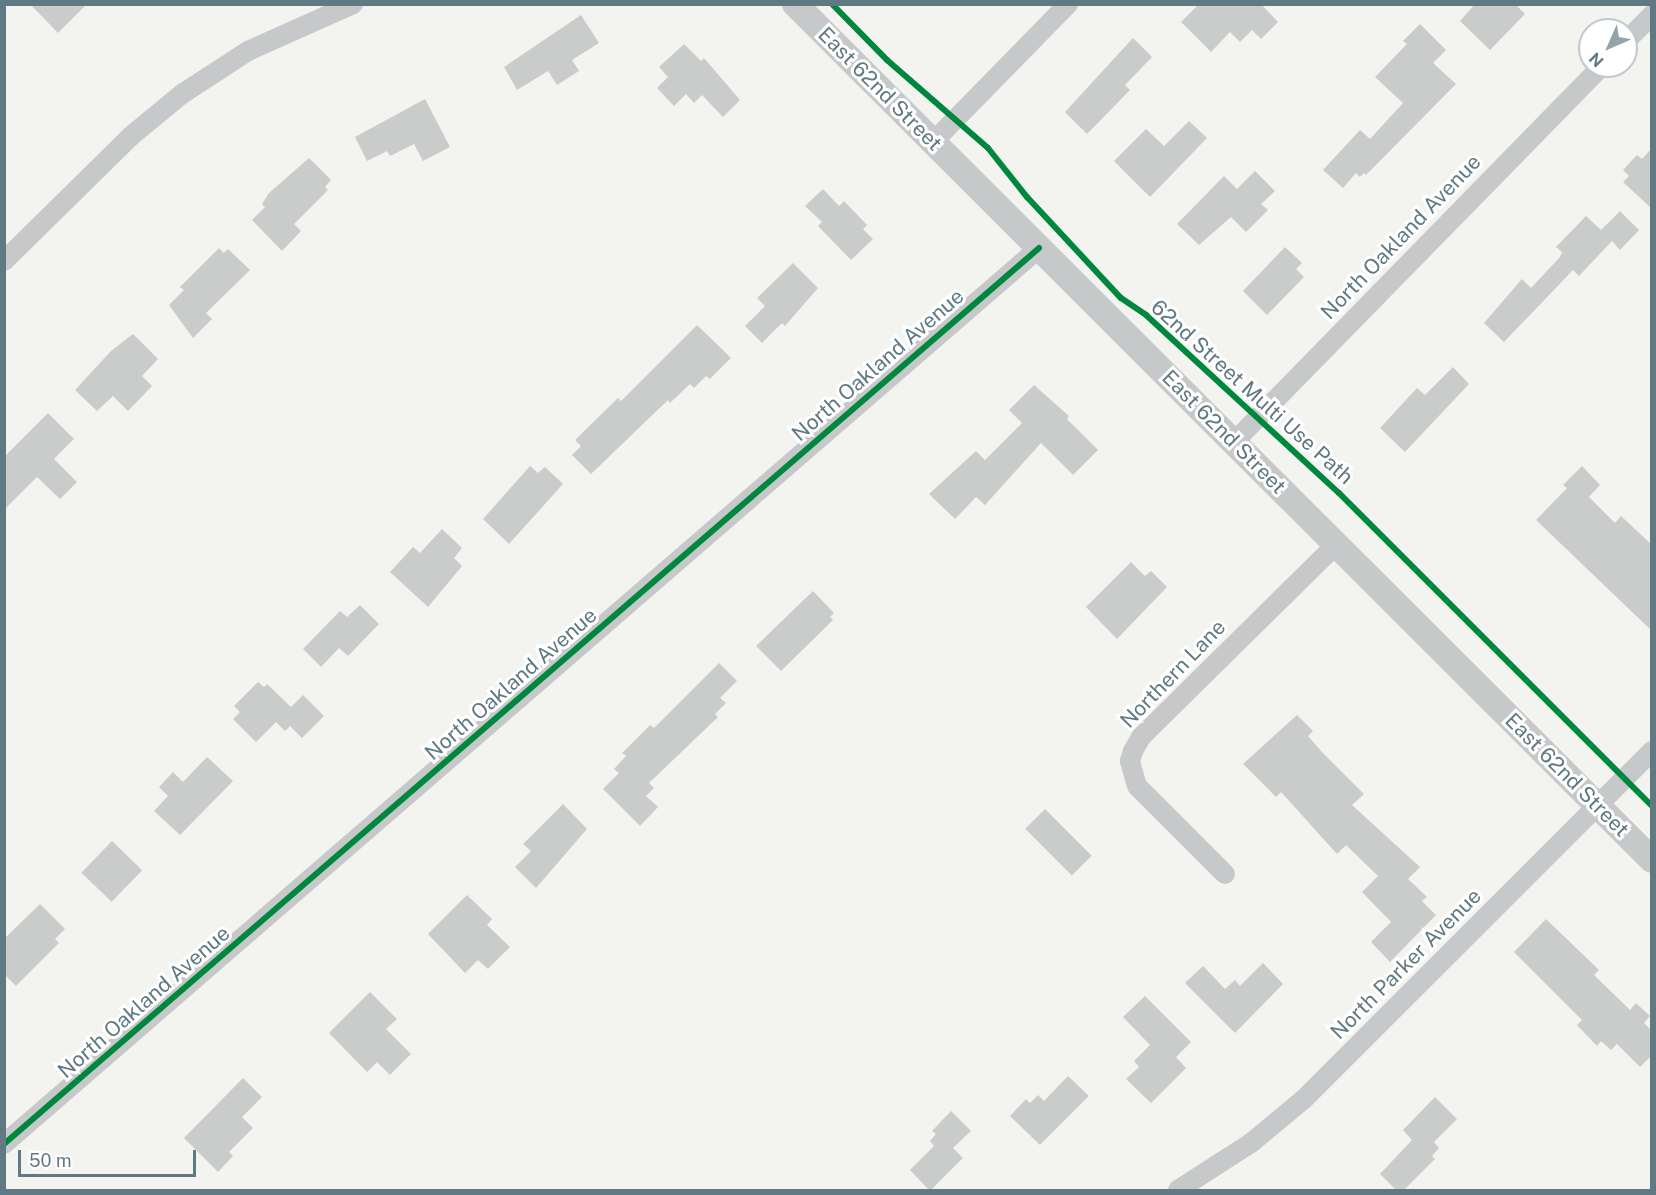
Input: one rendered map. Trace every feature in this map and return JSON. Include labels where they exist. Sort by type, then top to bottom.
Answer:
[{"type":"street","points":[[4,261],[131,136],[182,94],[248,51],[353,4]]},
{"type":"street","name":"East 62nd Street","points":[[795,4],[1652,860]]},
{"type":"street","points":[[933,142],[1068,4]]},
{"type":"street","points":[[1638,29],[1652,15]]},
{"type":"street","name":"North Oakland Avenue","points":[[1234,442],[1590,78]]},
{"type":"street","name":"North Oakland Avenue","points":[[4,1144],[1039,248]]},
{"type":"street","name":"Northern Lane","points":[[1225,874],[1137,786],[1130,761],[1133,751],[1142,737],[1337,544]]},
{"type":"street","name":"North Parker Avenue","points":[[1178,1191],[1251,1143],[1304,1099],[1652,751]]},
{"type":"building","points":[[30,4],[87,4],[58,33]]},
{"type":"building","points":[[1199,4],[1261,4],[1278,22],[1261,39],[1252,30],[1240,42],[1230,32],[1211,52],[1181,22]]},
{"type":"building","points":[[1475,4],[1515,4],[1525,14],[1490,50],[1460,21]]},
{"type":"building","points":[[581,15],[599,43],[572,60],[579,71],[557,85],[548,71],[517,90],[504,67]]},
{"type":"building","points":[[1420,24],[1446,50],[1433,63],[1456,84],[1366,175],[1364,173],[1360,177],[1356,173],[1343,188],[1323,170],[1360,130],[1370,139],[1403,103],[1375,77],[1407,44],[1403,41]]},
{"type":"building","points":[[1133,38],[1152,57],[1125,85],[1130,90],[1087,134],[1065,112]]},
{"type":"building","points":[[684,44],[701,61],[704,58],[740,100],[723,117],[702,95],[694,103],[686,94],[674,106],[657,88],[668,77],[659,67]]},
{"type":"building","points":[[425,99],[450,147],[423,161],[414,144],[390,156],[387,151],[367,161],[355,137]]},
{"type":"building","points":[[1189,121],[1207,138],[1150,197],[1114,161],[1146,129],[1164,146]]},
{"type":"building","points":[[1652,148],[1652,209],[1623,182],[1629,176],[1623,170],[1637,155],[1642,159]]},
{"type":"building","points":[[309,158],[331,180],[325,187],[328,190],[294,224],[301,231],[282,251],[252,220],[265,207],[262,204],[269,193]]},
{"type":"building","points":[[1255,171],[1275,191],[1261,204],[1268,210],[1246,232],[1231,217],[1199,245],[1177,224],[1224,176],[1237,189]]},
{"type":"building","points":[[823,189],[839,206],[844,201],[867,225],[863,229],[873,239],[851,260],[818,226],[822,222],[805,206]]},
{"type":"building","points":[[1620,211],[1639,230],[1620,250],[1612,241],[1579,276],[1573,270],[1504,342],[1484,323],[1522,279],[1531,288],[1560,257],[1562,252],[1556,247],[1586,216],[1601,230]]},
{"type":"building","points":[[1285,247],[1302,263],[1296,269],[1304,277],[1267,315],[1243,291]]},
{"type":"building","points":[[219,248],[224,253],[228,249],[250,270],[206,313],[212,319],[193,338],[169,305],[184,290],[180,287]]},
{"type":"building","points":[[793,263],[818,288],[785,326],[782,323],[762,343],[745,326],[765,306],[757,298]]},
{"type":"building","points":[[697,325],[731,358],[710,379],[706,376],[694,388],[690,384],[670,403],[668,400],[591,474],[572,455],[581,446],[575,440],[618,398],[621,401]]},
{"type":"building","points":[[133,334],[158,359],[142,376],[152,386],[128,411],[113,396],[97,411],[75,390],[111,351]]},
{"type":"building","points":[[1453,367],[1469,384],[1405,452],[1380,428],[1417,388],[1425,395]]},
{"type":"building","points":[[1034,385],[1069,416],[1067,419],[1098,450],[1073,475],[1041,443],[985,505],[976,497],[955,519],[929,494],[976,451],[985,460],[1022,423],[1009,410]]},
{"type":"building","points":[[48,413],[74,439],[54,459],[77,482],[60,499],[37,477],[4,510],[4,457]]},
{"type":"building","points":[[530,466],[538,473],[545,467],[563,484],[509,544],[483,519]]},
{"type":"building","points":[[1582,466],[1600,485],[1589,497],[1615,523],[1621,516],[1652,545],[1652,631],[1536,520],[1567,488],[1563,485]]},
{"type":"building","points":[[442,529],[462,548],[454,558],[462,566],[428,607],[390,572],[413,547],[420,553]]},
{"type":"building","points":[[1131,562],[1145,576],[1151,571],[1167,587],[1117,639],[1086,607]]},
{"type":"building","points":[[813,591],[834,613],[830,617],[833,620],[781,671],[756,646]]},
{"type":"building","points":[[360,605],[379,624],[348,656],[339,648],[321,667],[303,649],[340,611],[347,617]]},
{"type":"building","points":[[719,663],[737,681],[720,698],[726,703],[715,714],[718,717],[649,783],[654,788],[646,796],[658,807],[640,826],[603,789],[619,773],[614,769],[626,756],[622,753],[650,725],[654,728]]},
{"type":"building","points":[[258,682],[264,687],[267,684],[291,707],[303,695],[324,716],[302,738],[290,726],[285,731],[276,722],[256,742],[233,719],[240,712],[234,706]]},
{"type":"building","points":[[1297,715],[1313,731],[1308,736],[1364,794],[1352,805],[1420,867],[1408,879],[1427,897],[1422,901],[1436,915],[1390,962],[1371,942],[1391,922],[1362,892],[1378,876],[1346,845],[1337,854],[1281,792],[1276,797],[1243,764]]},
{"type":"building","points":[[207,757],[233,781],[180,835],[154,811],[168,796],[159,787],[173,772],[183,782]]},
{"type":"building","points":[[563,804],[587,829],[536,888],[515,867],[531,851],[523,844]]},
{"type":"building","points":[[1045,809],[1092,856],[1072,875],[1025,829]]},
{"type":"building","points":[[112,841],[142,870],[112,902],[81,873]]},
{"type":"building","points":[[467,895],[492,919],[487,925],[510,947],[488,969],[478,960],[465,973],[428,934]]},
{"type":"building","points":[[40,904],[65,929],[55,939],[59,943],[16,986],[4,974],[4,939]]},
{"type":"building","points":[[1546,919],[1599,970],[1594,975],[1630,1010],[1636,1003],[1650,1016],[1644,1023],[1652,1031],[1652,1055],[1640,1067],[1617,1044],[1611,1050],[1601,1041],[1597,1046],[1577,1025],[1582,1020],[1514,952]]},
{"type":"building","points":[[1263,963],[1283,984],[1235,1033],[1185,983],[1203,966],[1225,989],[1235,980],[1240,986]]},
{"type":"building","points":[[370,992],[397,1019],[386,1029],[411,1054],[390,1075],[377,1062],[367,1072],[329,1033]]},
{"type":"building","points":[[1145,996],[1191,1042],[1176,1057],[1186,1068],[1151,1103],[1126,1079],[1139,1067],[1134,1061],[1150,1045],[1123,1017]]},
{"type":"building","points":[[1068,1076],[1089,1096],[1040,1145],[1010,1116],[1026,1099],[1030,1103],[1038,1095],[1044,1101]]},
{"type":"building","points":[[243,1078],[262,1097],[242,1117],[253,1128],[229,1152],[233,1156],[218,1172],[184,1138]]},
{"type":"building","points":[[1435,1097],[1457,1119],[1434,1142],[1439,1148],[1432,1156],[1435,1159],[1403,1191],[1397,1191],[1380,1174],[1412,1140],[1403,1130]]},
{"type":"building","points":[[951,1111],[971,1131],[953,1148],[963,1158],[930,1191],[910,1170],[934,1146],[930,1141],[936,1134],[932,1131]]},
{"type":"cycle path","name":"62nd Street Multi Use Path","points":[[832,4],[887,60],[988,148],[1027,197],[1121,298],[1146,315],[1339,493],[1652,806]]},
{"type":"cycle path","points":[[4,1144],[1039,248]]}]
